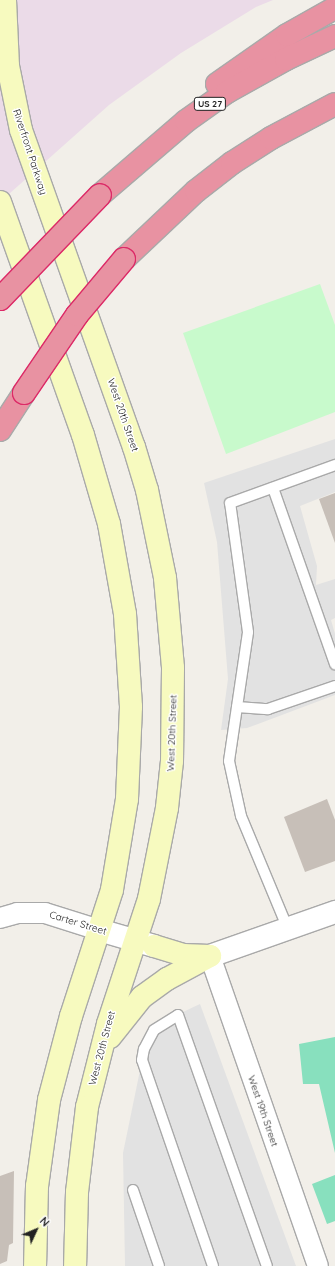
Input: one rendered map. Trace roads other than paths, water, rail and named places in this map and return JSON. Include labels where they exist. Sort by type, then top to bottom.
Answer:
[{"type":"highway","points":[[151,150],[218,83],[287,35],[335,8]]},
{"type":"highway","name":"US 27","points":[[0,299],[100,196],[151,150],[227,92],[286,59],[335,36]]},
{"type":"highway","points":[[0,430],[81,310],[124,259],[196,191],[232,163],[272,138],[335,104]]},
{"type":"main road","name":"Riverfront Parkway","points":[[5,0],[5,34],[14,98],[21,130],[48,207]]},
{"type":"main road","name":"West 20th Street","points":[[48,207],[136,454],[157,534],[170,623],[174,715],[167,808],[149,899],[145,944],[100,1050],[81,1149],[77,1192],[76,1266]]},
{"type":"main road","points":[[3,210],[98,479],[119,569],[125,614],[131,707],[127,799],[112,890],[71,1016],[49,1100],[37,1186],[35,1266]]},
{"type":"main road","points":[[145,944],[182,954],[210,956]]},
{"type":"main road","points":[[100,1050],[142,997],[167,980],[210,956]]},
{"type":"street","points":[[210,956],[288,930],[335,912]]},
{"type":"street","name":"Carter Street","points":[[0,918],[17,913],[46,913],[145,944]]},
{"type":"street","name":"West 19th Street","points":[[210,956],[318,1266]]},
{"type":"lane","points":[[288,930],[241,816],[229,761],[248,632],[230,503],[335,465]]},
{"type":"lane","points":[[273,488],[335,664]]},
{"type":"lane","points":[[237,707],[268,709],[335,686]]},
{"type":"lane","points":[[213,1266],[142,1060],[144,1049],[154,1030],[178,1015],[267,1266]]},
{"type":"lane","points":[[133,1190],[159,1266]]}]
